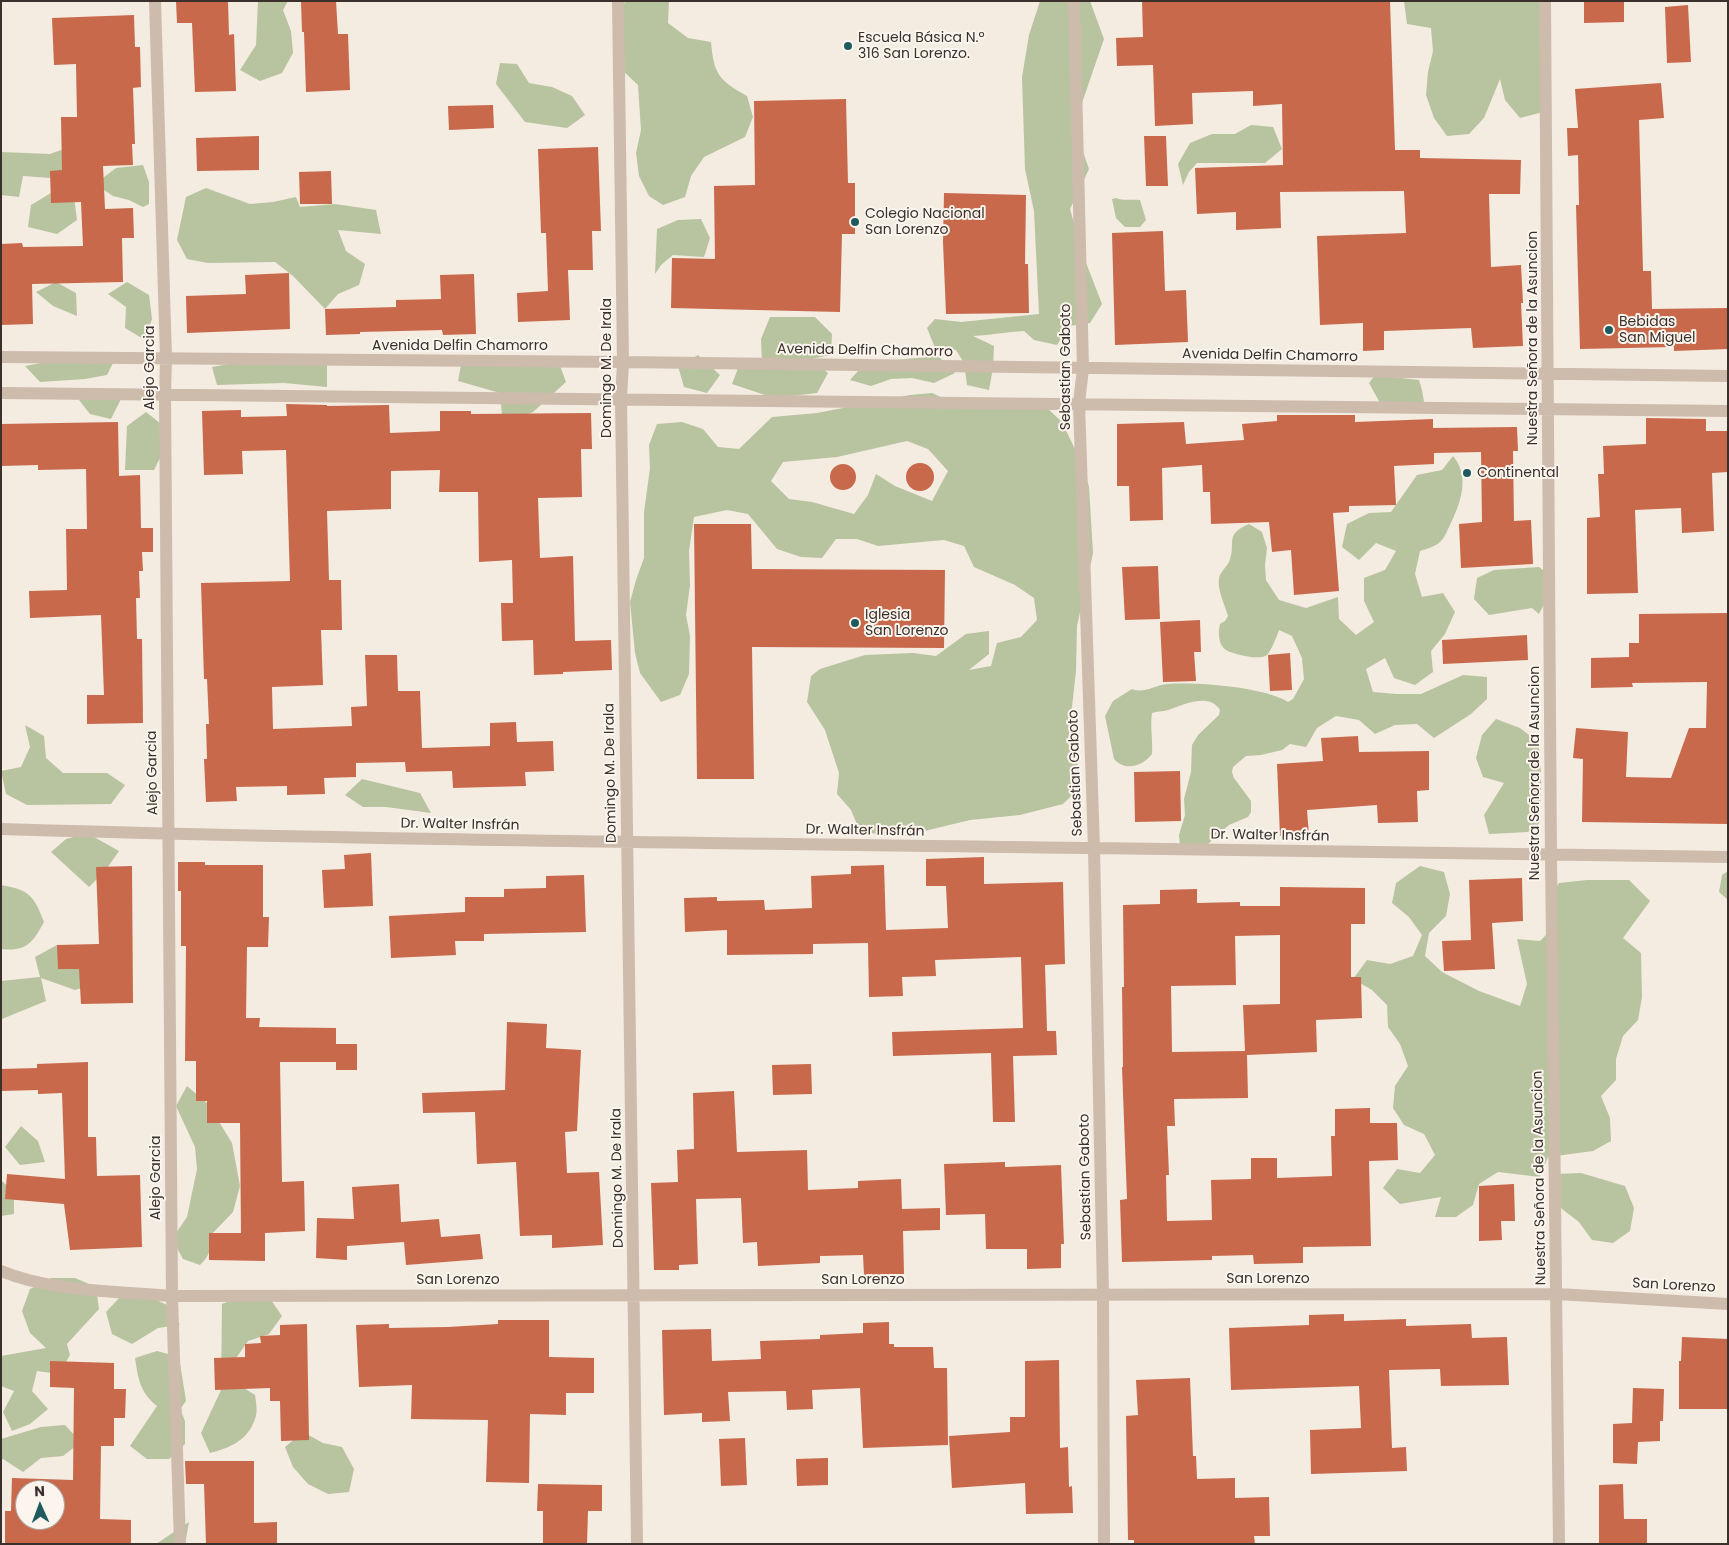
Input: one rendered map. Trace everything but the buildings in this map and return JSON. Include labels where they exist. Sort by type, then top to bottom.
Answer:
[{"type":"street","name":"Alejo Garcia","points":[[155,1],[166,358],[172,1296],[180,1544]]},
{"type":"street","name":"Domingo M. De Irala","points":[[618,1],[623,362],[621,399],[637,1544]]},
{"type":"street","name":"Sebastian Gaboto","points":[[1074,1],[1083,369],[1079,403],[1094,848],[1103,1295],[1104,1544]]},
{"type":"street","name":"Nuestra Señora de la Asuncion","points":[[1545,1],[1551,856],[1559,1544]]},
{"type":"street","name":"Avenida Delfin Chamorro","points":[[1,357],[623,362],[1728,376]]},
{"type":"street","points":[[1,393],[1728,411]]},
{"type":"street","name":"Dr. Walter Insfrán","points":[[1,829],[627,843],[1728,857]]},
{"type":"street","name":"San Lorenzo","points":[[1,1271],[62,1287],[172,1296],[1557,1294],[1728,1304]]},
{"type":"green space","points":[[258,1],[288,1],[283,10],[291,31],[293,53],[282,73],[260,81],[240,70],[256,45]]},
{"type":"green space","points":[[625,1],[669,1],[668,23],[688,38],[711,42],[716,69],[724,81],[747,96],[753,117],[745,137],[704,157],[691,176],[685,197],[663,205],[649,196],[639,176],[636,153],[641,130],[638,85],[622,70],[622,10]]},
{"type":"green space","points":[[1040,1],[1090,1],[1104,39],[1074,126],[1089,169],[1070,209],[1083,255],[1102,304],[1090,323],[1069,326],[1057,345],[1034,340],[1024,331],[973,336],[994,346],[989,390],[967,385],[964,363],[956,350],[935,348],[927,328],[935,319],[961,322],[1039,314],[1034,211],[1025,169],[1022,77],[1029,35]]},
{"type":"green space","points":[[1404,1],[1540,1],[1543,112],[1520,118],[1505,100],[1500,79],[1484,118],[1469,134],[1447,136],[1434,118],[1426,95],[1428,72],[1433,51],[1431,28],[1407,24]]},
{"type":"green space","points":[[500,63],[517,64],[529,83],[552,87],[572,96],[585,115],[567,128],[525,122],[496,84]]},
{"type":"green space","points":[[1251,125],[1273,127],[1282,149],[1265,163],[1197,163],[1189,172],[1183,185],[1178,164],[1190,143],[1212,134],[1235,134]]},
{"type":"green space","points":[[72,146],[64,179],[23,176],[19,197],[1,195],[1,152],[50,154]]},
{"type":"green space","points":[[143,165],[149,182],[149,204],[143,207],[129,200],[113,196],[95,184],[116,168]]},
{"type":"green space","points":[[206,188],[250,204],[296,197],[300,207],[335,204],[376,210],[381,234],[338,230],[346,251],[365,264],[359,285],[338,294],[325,309],[293,276],[275,262],[208,263],[187,259],[177,240],[186,197]]},
{"type":"green space","points":[[51,193],[74,197],[77,220],[57,234],[28,227],[31,205]]},
{"type":"green space","points":[[1112,199],[1140,200],[1146,220],[1140,227],[1125,227],[1116,218]]},
{"type":"green space","points":[[701,219],[710,238],[704,257],[673,255],[661,265],[655,274],[657,229],[678,220]]},
{"type":"green space","points":[[56,282],[76,293],[77,316],[53,306],[36,292]]},
{"type":"green space","points":[[127,282],[149,295],[152,319],[145,340],[125,328],[126,307],[108,294]]},
{"type":"green space","points":[[770,317],[815,317],[832,334],[831,355],[811,359],[828,373],[817,393],[774,398],[732,384],[740,363],[762,364],[761,339]]},
{"type":"green space","points":[[698,355],[720,375],[707,393],[684,387],[678,366]]},
{"type":"green space","points":[[938,356],[955,373],[934,383],[912,378],[891,379],[871,386],[850,380],[865,363]]},
{"type":"green space","points":[[115,359],[107,375],[85,379],[40,382],[25,366],[46,362]]},
{"type":"green space","points":[[462,360],[558,360],[566,382],[533,412],[513,420],[502,415],[500,393],[458,381]]},
{"type":"green space","points":[[235,363],[327,365],[327,387],[284,383],[217,385],[212,367]]},
{"type":"green space","points":[[1375,375],[1419,380],[1424,402],[1380,403],[1369,383]]},
{"type":"green space","points":[[99,391],[121,399],[111,419],[90,414],[79,400]]},
{"type":"green space","points":[[932,393],[954,403],[1045,406],[1062,422],[1082,464],[1089,487],[1093,553],[1077,626],[1076,671],[1068,743],[1078,765],[1080,788],[1063,804],[1020,815],[970,820],[904,836],[882,836],[859,829],[851,810],[837,794],[839,773],[825,730],[807,702],[811,676],[820,669],[865,655],[913,653],[936,656],[966,634],[989,631],[989,654],[969,670],[991,666],[997,643],[1021,637],[1037,620],[1034,598],[1015,585],[974,567],[964,546],[944,540],[878,546],[857,539],[836,539],[822,558],[801,557],[777,549],[748,514],[727,510],[694,517],[689,551],[690,585],[686,615],[690,636],[689,674],[680,695],[661,702],[640,673],[635,653],[630,602],[644,558],[644,512],[650,468],[649,445],[657,424],[682,422],[703,429],[718,447],[739,449],[772,417],[817,413],[910,395]],"holes":[[[907,441],[928,449],[948,471],[932,501],[895,486],[876,474],[868,495],[854,514],[812,502],[789,499],[771,481],[783,462],[837,457]]]},
{"type":"green space","points":[[146,412],[165,427],[164,450],[154,470],[125,470],[127,426]]},
{"type":"green space","points":[[1453,456],[1462,473],[1463,482],[1460,500],[1446,534],[1439,543],[1420,551],[1415,574],[1422,597],[1443,593],[1455,612],[1445,634],[1431,651],[1433,672],[1415,685],[1394,678],[1385,658],[1366,669],[1373,692],[1396,694],[1421,694],[1463,675],[1487,677],[1487,699],[1471,714],[1434,738],[1417,724],[1395,725],[1375,734],[1359,720],[1336,716],[1317,728],[1306,747],[1290,744],[1282,750],[1246,756],[1233,767],[1232,772],[1234,778],[1251,801],[1251,812],[1248,817],[1229,825],[1208,844],[1180,846],[1179,835],[1185,815],[1184,799],[1191,772],[1192,745],[1198,735],[1219,715],[1220,710],[1209,702],[1196,701],[1166,711],[1152,713],[1152,754],[1144,762],[1128,766],[1118,763],[1114,759],[1105,716],[1113,701],[1132,689],[1145,690],[1168,684],[1212,685],[1247,689],[1288,702],[1293,699],[1304,679],[1302,658],[1292,636],[1279,630],[1269,653],[1264,657],[1246,656],[1229,652],[1223,648],[1220,642],[1220,624],[1228,616],[1220,592],[1219,578],[1229,562],[1233,536],[1241,528],[1249,524],[1262,532],[1267,548],[1266,580],[1279,600],[1306,608],[1338,597],[1339,619],[1356,635],[1374,622],[1364,601],[1364,578],[1385,570],[1396,551],[1376,543],[1359,560],[1342,547],[1347,524],[1369,513],[1391,512],[1417,475],[1442,470]]},
{"type":"green space","points":[[1539,567],[1548,574],[1545,602],[1539,614],[1532,608],[1489,615],[1474,599],[1477,578],[1494,570]]},
{"type":"green space","points":[[1496,719],[1520,728],[1538,742],[1541,773],[1539,824],[1528,832],[1489,834],[1484,815],[1504,783],[1483,777],[1476,758],[1482,735]]},
{"type":"green space","points":[[25,725],[44,736],[46,758],[63,773],[107,773],[125,785],[111,804],[27,805],[6,794],[1,771],[21,767],[30,747]]},
{"type":"green space","points":[[362,779],[420,793],[431,813],[386,807],[363,807],[345,795]]},
{"type":"green space","points":[[81,835],[94,837],[119,851],[105,871],[89,887],[51,852],[66,839]]},
{"type":"green space","points":[[1420,866],[1444,872],[1450,894],[1446,916],[1429,933],[1425,956],[1442,972],[1479,991],[1520,1006],[1527,984],[1517,939],[1540,941],[1557,924],[1547,903],[1559,883],[1587,880],[1629,880],[1650,901],[1623,938],[1641,953],[1642,997],[1638,1020],[1623,1036],[1616,1059],[1616,1080],[1601,1096],[1610,1118],[1611,1141],[1593,1151],[1548,1157],[1540,1177],[1498,1172],[1479,1184],[1473,1205],[1456,1217],[1435,1217],[1441,1197],[1400,1204],[1383,1188],[1397,1169],[1420,1173],[1435,1155],[1424,1134],[1404,1125],[1393,1108],[1395,1086],[1408,1066],[1400,1044],[1388,1027],[1387,1005],[1372,990],[1353,979],[1367,960],[1390,964],[1413,956],[1422,935],[1409,917],[1392,903],[1396,883]]},
{"type":"green space","points":[[1728,871],[1728,900],[1719,892],[1722,875]]},
{"type":"green space","points":[[1,885],[19,889],[30,896],[34,900],[44,922],[28,944],[17,949],[1,949]]},
{"type":"green space","points":[[57,945],[79,947],[96,984],[75,990],[41,978],[46,1001],[2,1019],[1,981],[40,977],[35,957]]},
{"type":"green space","points":[[187,1086],[208,1104],[232,1143],[240,1186],[233,1212],[209,1237],[209,1252],[206,1259],[200,1265],[183,1259],[172,1239],[187,1217],[197,1169],[195,1147],[176,1106]]},
{"type":"green space","points":[[21,1126],[38,1141],[45,1162],[20,1165],[5,1147]]},
{"type":"green space","points":[[1581,1173],[1625,1186],[1634,1208],[1630,1231],[1613,1243],[1592,1240],[1579,1222],[1562,1209],[1552,1189],[1556,1174]]},
{"type":"green space","points":[[1,1180],[14,1192],[14,1214],[1,1216]]},
{"type":"green space","points":[[51,1278],[75,1278],[96,1287],[99,1309],[67,1344],[70,1355],[59,1374],[37,1371],[32,1391],[48,1409],[30,1424],[12,1431],[3,1412],[14,1391],[1,1386],[1,1356],[46,1348],[30,1333],[22,1311],[30,1289]]},
{"type":"green space","points":[[122,1295],[146,1295],[167,1305],[180,1325],[158,1328],[132,1344],[112,1334],[106,1312]]},
{"type":"green space","points":[[246,1295],[269,1297],[282,1316],[269,1334],[248,1341],[234,1361],[236,1383],[255,1395],[256,1413],[252,1426],[243,1438],[231,1446],[210,1453],[201,1433],[221,1390],[222,1304]]},
{"type":"green space","points":[[157,1351],[179,1357],[186,1401],[180,1409],[185,1421],[185,1444],[169,1459],[147,1459],[130,1446],[157,1406],[143,1390],[135,1358]]},
{"type":"green space","points":[[65,1425],[81,1442],[63,1456],[41,1458],[23,1472],[3,1459],[1,1461],[1,1439],[41,1427]]},
{"type":"green space","points":[[303,1432],[323,1443],[342,1447],[354,1469],[349,1492],[328,1494],[308,1484],[293,1467],[285,1447]]},
{"type":"green space","points":[[189,1522],[185,1544],[156,1544]]},
{"type":"place","name":"Escuela Básica N.º 316 San Lorenzo.","points":[[848,46]]},
{"type":"place","name":"Colegio Nacional San Lorenzo","points":[[855,222]]},
{"type":"place","name":"Bebidas San Miguel","points":[[1609,330]]},
{"type":"place","name":"Continental","points":[[1467,473]]},
{"type":"place","name":"Iglesia San Lorenzo","points":[[855,623]]}]
